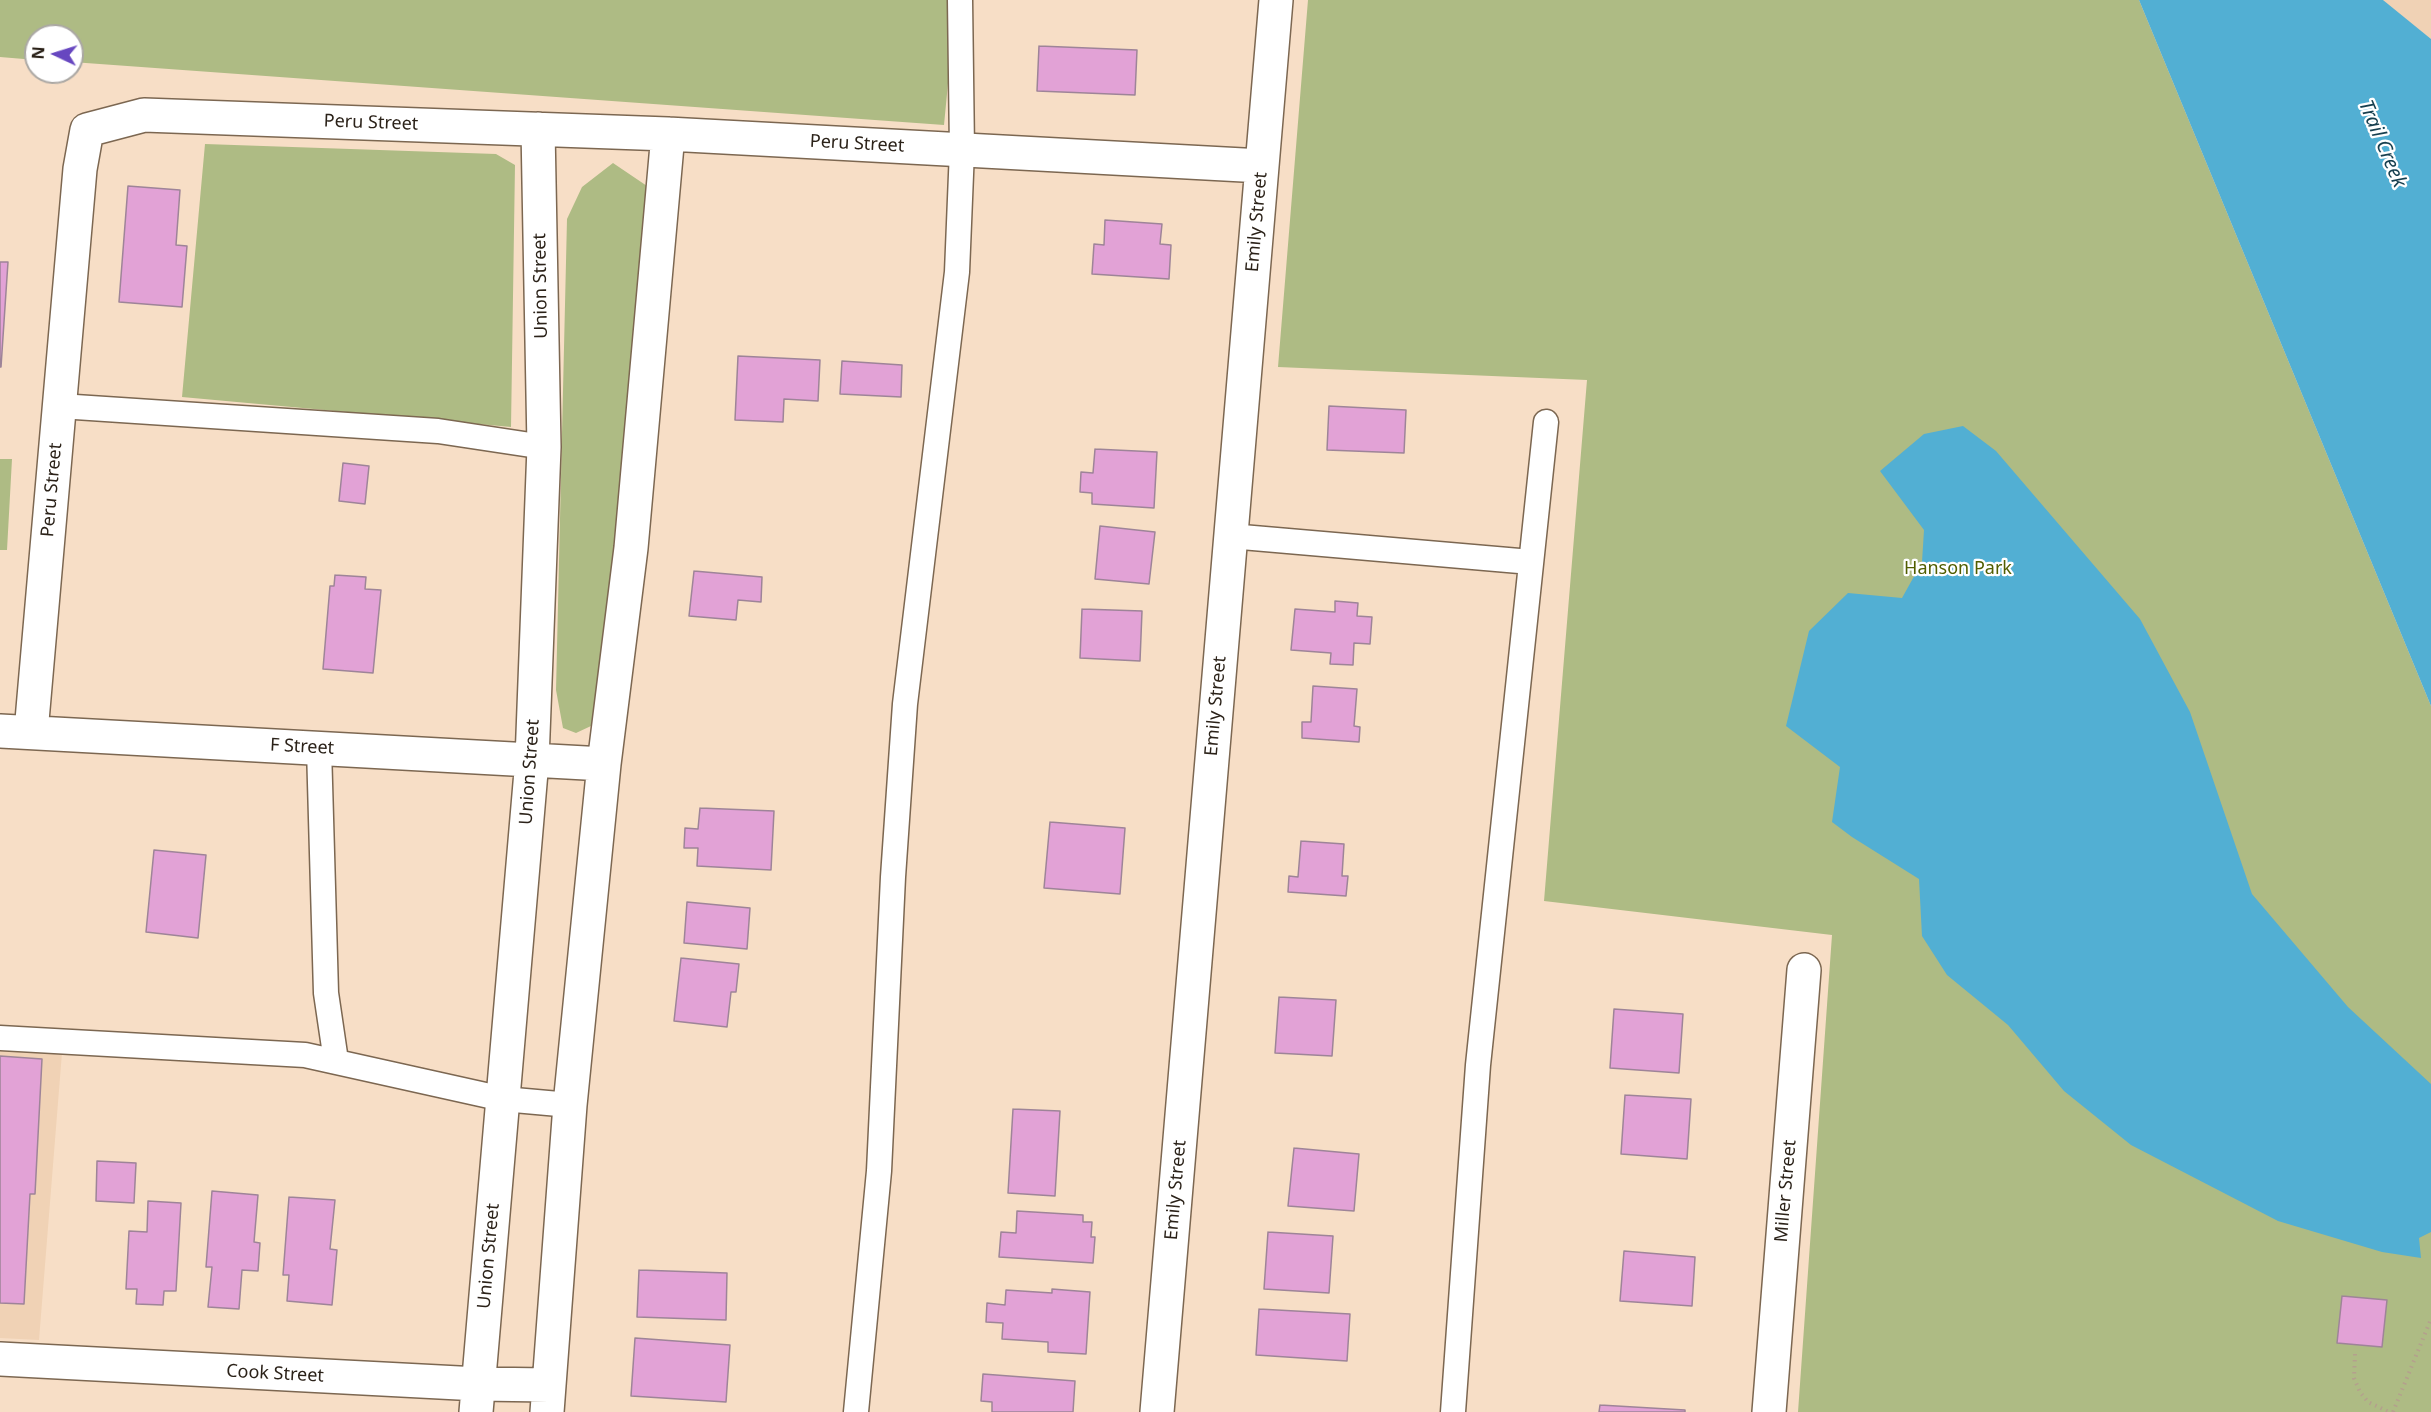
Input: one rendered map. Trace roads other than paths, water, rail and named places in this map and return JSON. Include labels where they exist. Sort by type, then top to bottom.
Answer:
[{"type":"street","name":"Emily Street","points":[[1157,1412],[1276,0]]},
{"type":"street","name":"Peru Street","points":[[16,731],[60,406],[80,169],[87,130],[144,115],[668,134],[1262,166]]},
{"type":"street","name":"Union Street","points":[[477,1398],[532,760],[544,447],[538,129]]},
{"type":"street","points":[[548,1399],[570,1105],[604,764],[632,536],[668,134]]},
{"type":"street","name":"F Street","points":[[16,731],[604,764]]},
{"type":"street","name":"Miller Street","points":[[1769,1412],[1804,970]]},
{"type":"street","name":"Cook Street","points":[[0,1359],[477,1398],[548,1399]]},
{"type":"lane","points":[[856,1412],[879,1171],[893,877],[905,704],[957,272],[962,150],[960,0]]},
{"type":"lane","points":[[60,406],[438,431],[544,447]]},
{"type":"lane","points":[[1453,1412],[1478,1065],[1546,422]]},
{"type":"lane","points":[[1230,536],[1531,562]]},
{"type":"lane","points":[[319,748],[326,993],[336,1062]]},
{"type":"lane","points":[[0,1038],[305,1055],[503,1099],[570,1105]]},
{"type":"water","name":"Trail Creek","points":[[2139,0],[2383,0],[2431,39],[2431,706]]},
{"type":"water","points":[[1963,426],[1996,451],[2140,619],[2190,712],[2252,894],[2348,1007],[2431,1084],[2431,1232],[2419,1238],[2421,1258],[2382,1252],[2278,1221],[2131,1145],[2064,1091],[2008,1025],[1947,975],[1922,936],[1919,879],[1832,822],[1840,767],[1786,726],[1809,631],[1848,593],[1902,598],[1922,562],[1924,530],[1880,471],[1924,434]]},
{"type":"park label","name":"Hanson Park","points":[[1958,569]]}]
